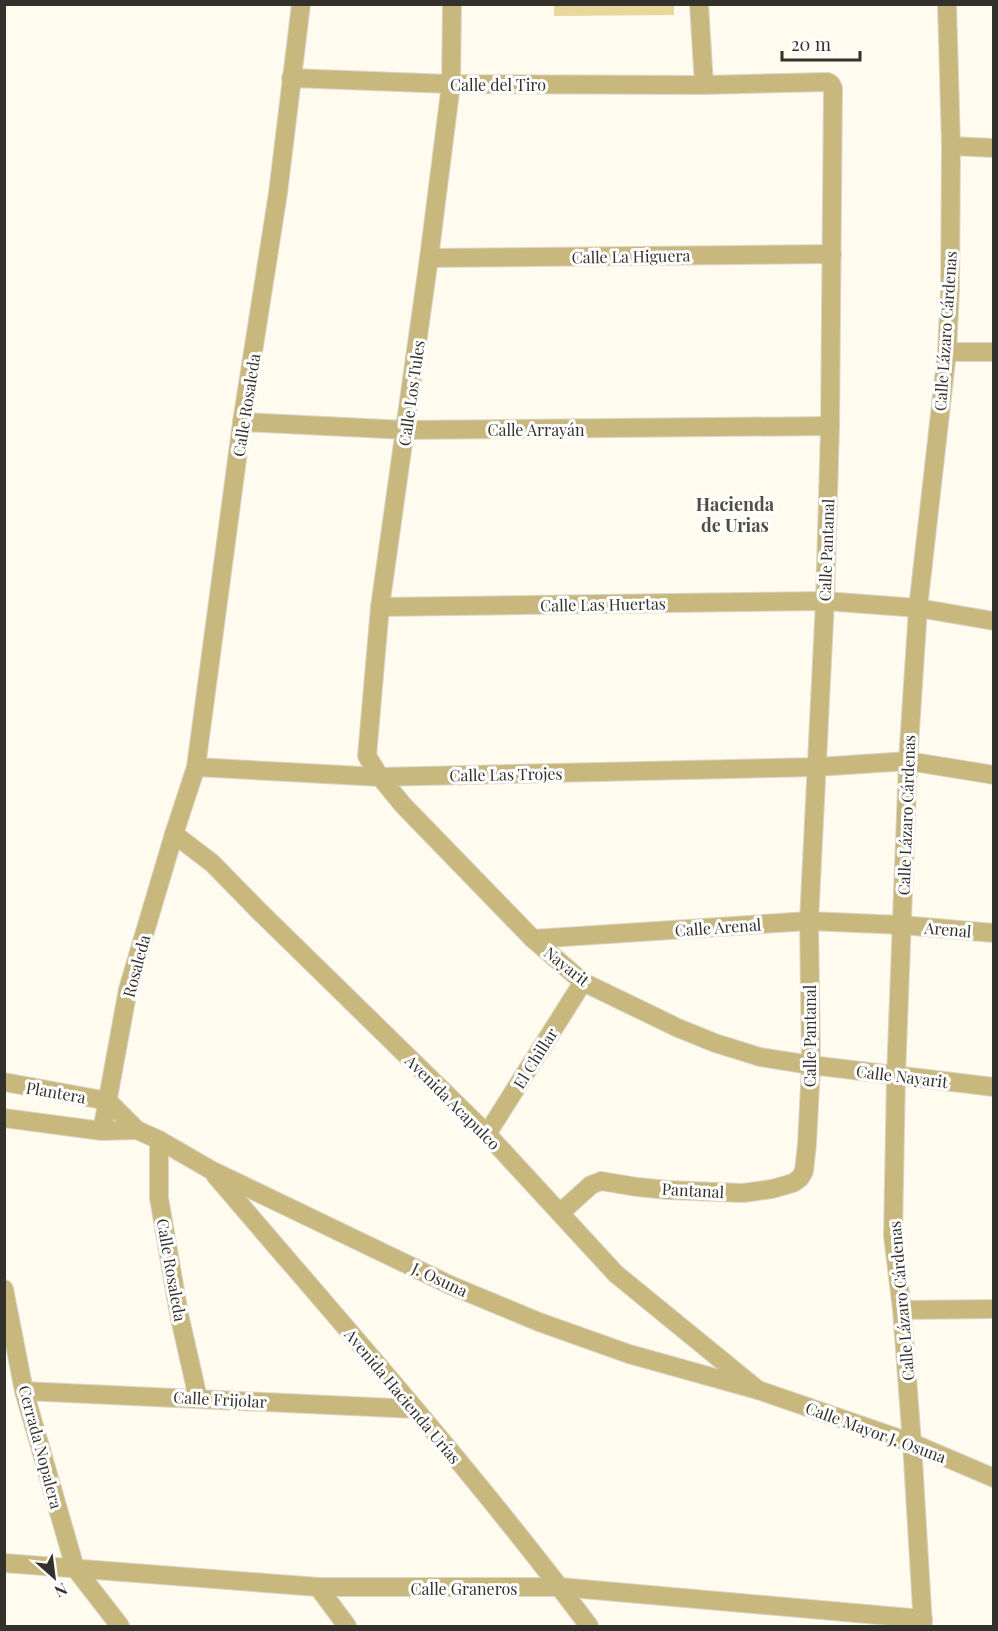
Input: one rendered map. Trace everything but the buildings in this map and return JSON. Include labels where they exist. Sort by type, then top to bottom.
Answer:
[{"type":"street","name":"Calle Rosaleda","points":[[174,834],[196,767],[242,422],[278,193],[301,4]]},
{"type":"street","name":"Calle Los Tules","points":[[380,777],[367,756],[380,607],[406,430],[451,84],[452,4]]},
{"type":"street","points":[[699,4],[704,85]]},
{"type":"street","name":"Calle Lázaro Cárdenas","points":[[923,1623],[902,1310],[893,1236],[908,761],[918,608],[947,352],[950,290],[951,146],[947,4]]},
{"type":"street","name":"Calle del Tiro","points":[[291,78],[451,84],[704,85]]},
{"type":"street","name":"Calle Pantanal","points":[[704,85],[828,82],[833,88],[830,426],[825,601],[809,921],[811,1065],[807,1144]]},
{"type":"street","points":[[951,146],[993,148]]},
{"type":"street","name":"Calle La Higuera","points":[[429,258],[832,254]]},
{"type":"street","points":[[947,352],[993,352]]},
{"type":"street","name":"Calle Arrayán","points":[[242,422],[406,430],[830,426]]},
{"type":"street","name":"Calle Las Huertas","points":[[380,607],[825,601],[918,608],[993,621]]},
{"type":"street","name":"Calle Las Trojes","points":[[196,767],[380,777],[817,766],[908,761],[993,775]]},
{"type":"street","name":"Nayarit","points":[[380,777],[403,805],[533,939],[583,982],[678,1028],[715,1043],[760,1057],[811,1065]]},
{"type":"street","name":"Rosaleda","points":[[102,1131],[128,989],[174,834]]},
{"type":"street","name":"Avenida Acapulco","points":[[174,834],[220,871],[487,1134],[616,1274],[758,1390]]},
{"type":"street","name":"Calle Arenal","points":[[533,939],[809,921],[902,925]]},
{"type":"street","name":"Arenal","points":[[902,925],[993,933]]},
{"type":"street","name":"El Chillar","points":[[487,1134],[583,982]]},
{"type":"street","name":"Calle Nayarit","points":[[811,1065],[993,1087]]},
{"type":"street","name":"Plantera","points":[[4,1082],[108,1101]]},
{"type":"street","name":"J. Osuna","points":[[108,1101],[137,1130],[211,1170],[450,1285],[539,1322],[629,1354],[758,1390]]},
{"type":"street","name":"Plantera","points":[[4,1118],[102,1131]]},
{"type":"street","name":"J. Osuna","points":[[102,1131],[137,1130]]},
{"type":"street","name":"Calle Rosaleda","points":[[159,1140],[159,1198],[179,1314],[198,1398]]},
{"type":"street","name":"Pantanal","points":[[560,1213],[591,1185],[601,1181],[668,1190],[743,1192],[772,1189],[793,1183],[800,1178],[804,1171],[807,1144]]},
{"type":"street","name":"Avenida Hacienda Urías","points":[[211,1170],[415,1408],[589,1626]]},
{"type":"street","name":"Cerrada Nopalera","points":[[4,1289],[24,1391],[75,1568]]},
{"type":"street","points":[[902,1310],[993,1309]]},
{"type":"street","name":"Calle Mayor J. Osuna","points":[[758,1390],[912,1443],[993,1478]]},
{"type":"street","name":"Calle Frijolar","points":[[24,1391],[415,1408]]},
{"type":"street","name":"Calle Graneros","points":[[4,1563],[318,1587],[560,1587],[923,1623]]},
{"type":"street","points":[[75,1568],[120,1626]]},
{"type":"street","points":[[318,1587],[347,1626]]},
{"type":"shaded area","points":[[554,5],[674,5],[674,15],[554,16]]},
{"type":"district","name":"Hacienda de Urias","points":[[735,514]]}]
